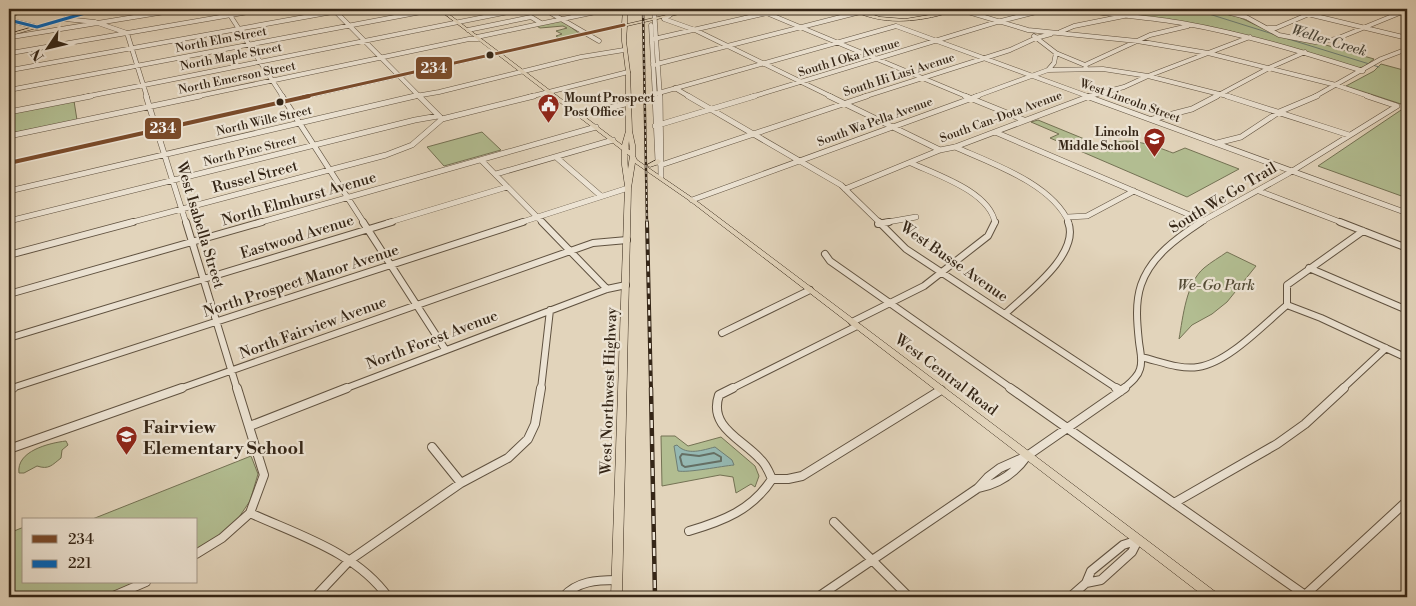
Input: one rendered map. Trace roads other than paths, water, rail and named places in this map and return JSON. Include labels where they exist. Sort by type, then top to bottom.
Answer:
[{"type":"main road","points":[[9,35],[98,9]]},
{"type":"main road","name":"West Central Road","points":[[438,9],[458,22],[625,150],[650,165],[661,177],[1213,597]]},
{"type":"main road","name":"West Northwest Highway","points":[[625,9],[624,50],[628,72],[629,103],[629,131],[625,150],[625,172],[628,187]]},
{"type":"main road","points":[[9,163],[697,9]]},
{"type":"main road","points":[[852,9],[877,18],[896,20],[923,18],[958,9]]},
{"type":"main road","name":"West Northwest Highway","points":[[616,597],[628,187],[632,166],[632,140],[629,131]]},
{"type":"main road","name":"West Central Road","points":[[632,155],[641,165],[653,174],[661,177]]},
{"type":"main road","points":[[650,165],[661,162]]},
{"type":"main road","points":[[632,166],[641,165]]},
{"type":"street","points":[[9,16],[16,13],[16,9]]},
{"type":"street","points":[[9,132],[11,53],[12,38],[14,36],[183,9]]},
{"type":"street","points":[[226,9],[445,349]]},
{"type":"street","points":[[11,53],[266,9]]},
{"type":"street","points":[[11,70],[334,10],[349,9]]},
{"type":"street","name":"North Elm Street","points":[[10,90],[438,9]]},
{"type":"street","name":"North Maple Street","points":[[9,111],[524,9]]},
{"type":"street","points":[[544,9],[599,41]]},
{"type":"street","name":"North Emerson Street","points":[[9,136],[610,9]]},
{"type":"street","points":[[652,9],[657,92],[655,126],[661,162]]},
{"type":"street","points":[[757,9],[1024,120]]},
{"type":"street","points":[[654,39],[784,9]]},
{"type":"street","points":[[656,64],[872,9]]},
{"type":"street","points":[[882,9],[898,12],[915,9]]},
{"type":"street","points":[[958,9],[1028,30],[1137,41],[1208,53],[1271,67],[1336,85]]},
{"type":"street","name":"South I Oka Avenue","points":[[655,126],[997,22],[1048,9]]},
{"type":"street","points":[[1076,9],[1201,26],[1305,52],[1363,71]]},
{"type":"street","points":[[1215,9],[1227,11],[1279,35],[1315,42],[1336,39],[1407,10]]},
{"type":"street","points":[[1227,11],[1234,9]]},
{"type":"street","points":[[1287,9],[1366,27]]},
{"type":"street","points":[[1292,9],[1407,37]]},
{"type":"street","points":[[1267,28],[1276,28],[1309,14],[1328,9]]},
{"type":"street","points":[[334,10],[440,118]]},
{"type":"street","points":[[670,15],[664,19],[693,30],[940,150]]},
{"type":"street","name":"South Hi Lusi Avenue","points":[[661,162],[681,158],[922,77],[1010,50],[1036,38],[1058,33],[1074,26],[1124,16]]},
{"type":"street","points":[[468,30],[531,17],[541,24]]},
{"type":"street","points":[[65,19],[97,23],[127,33]]},
{"type":"street","points":[[9,20],[36,27]]},
{"type":"street","points":[[654,20],[663,20],[693,30]]},
{"type":"street","points":[[657,92],[896,26],[896,20]]},
{"type":"street","points":[[1164,20],[1177,27]]},
{"type":"street","name":"West Lincoln Street","points":[[896,26],[1407,213]]},
{"type":"street","points":[[1085,66],[1137,41],[1177,27],[1201,26]]},
{"type":"street","points":[[1028,30],[1056,53],[1085,66],[1148,76],[1222,94],[1350,135]]},
{"type":"street","name":"West Isabella Street","points":[[127,33],[215,322],[250,426],[264,475],[250,513]]},
{"type":"street","name":"South Can-Dota Avenue","points":[[845,189],[940,150],[955,147],[1088,96],[1140,82],[1148,76],[1250,38]]},
{"type":"street","points":[[1216,143],[1241,137],[1279,112],[1363,71],[1381,59],[1407,49]]},
{"type":"street","name":"North Wille Street","points":[[9,191],[582,57],[624,50]]},
{"type":"street","points":[[1152,119],[1192,109],[1271,67],[1305,52]]},
{"type":"street","points":[[1048,70],[1054,63],[1056,53]]},
{"type":"street","name":"South Wa Pella Avenue","points":[[692,200],[1048,70],[1085,66]]},
{"type":"street","name":"North Pine Street","points":[[9,221],[314,145],[440,118],[628,72]]},
{"type":"street","name":"South We Go Trail","points":[[818,597],[978,488],[992,486],[1021,466],[1027,456],[1134,380],[1141,365],[1136,315],[1138,292],[1148,269],[1157,256],[1172,243],[1204,222],[1293,171],[1397,106],[1396,104],[1336,85]]},
{"type":"street","name":"West Busse Avenue","points":[[675,88],[845,189],[878,224],[906,249],[1121,391]]},
{"type":"street","points":[[657,92],[662,125],[661,177]]},
{"type":"street","points":[[580,115],[629,103]]},
{"type":"street","name":"Russel Street","points":[[9,255],[401,150],[414,143],[440,118]]},
{"type":"street","name":"North Elmhurst Avenue","points":[[9,294],[596,127]]},
{"type":"street","points":[[996,132],[1204,222]]},
{"type":"street","points":[[496,174],[613,140]]},
{"type":"street","points":[[955,147],[1033,184],[1068,217],[1072,232],[1069,246],[1058,262],[1004,314]]},
{"type":"street","points":[[556,157],[601,196]]},
{"type":"street","points":[[481,160],[607,289]]},
{"type":"street","points":[[772,479],[761,459],[731,434],[717,414],[715,402],[719,394],[924,286],[988,236],[995,224],[994,215],[985,202],[911,163]]},
{"type":"street","name":"Eastwood Avenue","points":[[9,338],[507,187]]},
{"type":"street","name":"North Prospect Manor Avenue","points":[[9,389],[628,187]]},
{"type":"street","points":[[1068,217],[1087,216],[1134,191]]},
{"type":"street","points":[[1259,191],[1407,248]]},
{"type":"street","points":[[878,224],[916,216]]},
{"type":"street","points":[[1287,305],[1287,285],[1363,231]]},
{"type":"street","name":"North Fairview Avenue","points":[[9,449],[570,250],[596,242],[627,240]]},
{"type":"street","points":[[825,254],[830,261],[1306,596],[1407,501]]},
{"type":"street","points":[[1309,268],[1407,310]]},
{"type":"street","name":"North Forest Avenue","points":[[250,426],[445,349],[607,289],[626,285]]},
{"type":"street","points":[[722,333],[810,290]]},
{"type":"street","points":[[1141,357],[1196,367],[1216,362],[1287,305]]},
{"type":"street","points":[[1287,305],[1321,318],[1407,358]]},
{"type":"street","points":[[315,597],[350,560],[461,483],[508,458],[528,439],[535,424],[540,400],[550,310]]},
{"type":"street","points":[[1174,503],[1277,444],[1305,424],[1386,348]]},
{"type":"street","points":[[772,479],[788,480],[802,476],[941,390]]},
{"type":"street","points":[[432,447],[461,483]]},
{"type":"street","points":[[689,530],[723,521],[738,514],[765,492],[772,479]]},
{"type":"street","points":[[198,553],[222,538],[250,513],[350,560],[370,574],[383,587],[388,597]]},
{"type":"street","points":[[834,522],[909,597]]},
{"type":"street","points":[[1070,597],[1086,583],[1101,580],[1132,552],[1138,540]]},
{"type":"street","points":[[563,597],[568,591],[586,582],[617,580]]},
{"type":"street","points":[[112,597],[141,584]]},
{"type":"water","points":[[677,445],[690,451],[700,451],[715,447],[732,460],[734,465],[678,471],[674,446]]},
{"type":"waterway","name":"Weller Creek","points":[[1127,9],[1209,14],[1276,35]]},
{"type":"waterway","name":"Weller Creek","points":[[1285,38],[1379,67]]},
{"type":"railway","points":[[643,9],[647,223]]},
{"type":"railway","points":[[647,222],[651,389]]},
{"type":"railway","points":[[651,388],[655,597]]},
{"type":"place","name":"Mount Prospect Post Office","points":[[548,124]]},
{"type":"place","name":"Lincoln Middle School","points":[[1155,158]]},
{"type":"place","name":"Fairview Elementary School","points":[[127,456]]},
{"type":"park label","name":"We-Go Park","points":[[1216,285]]}]
